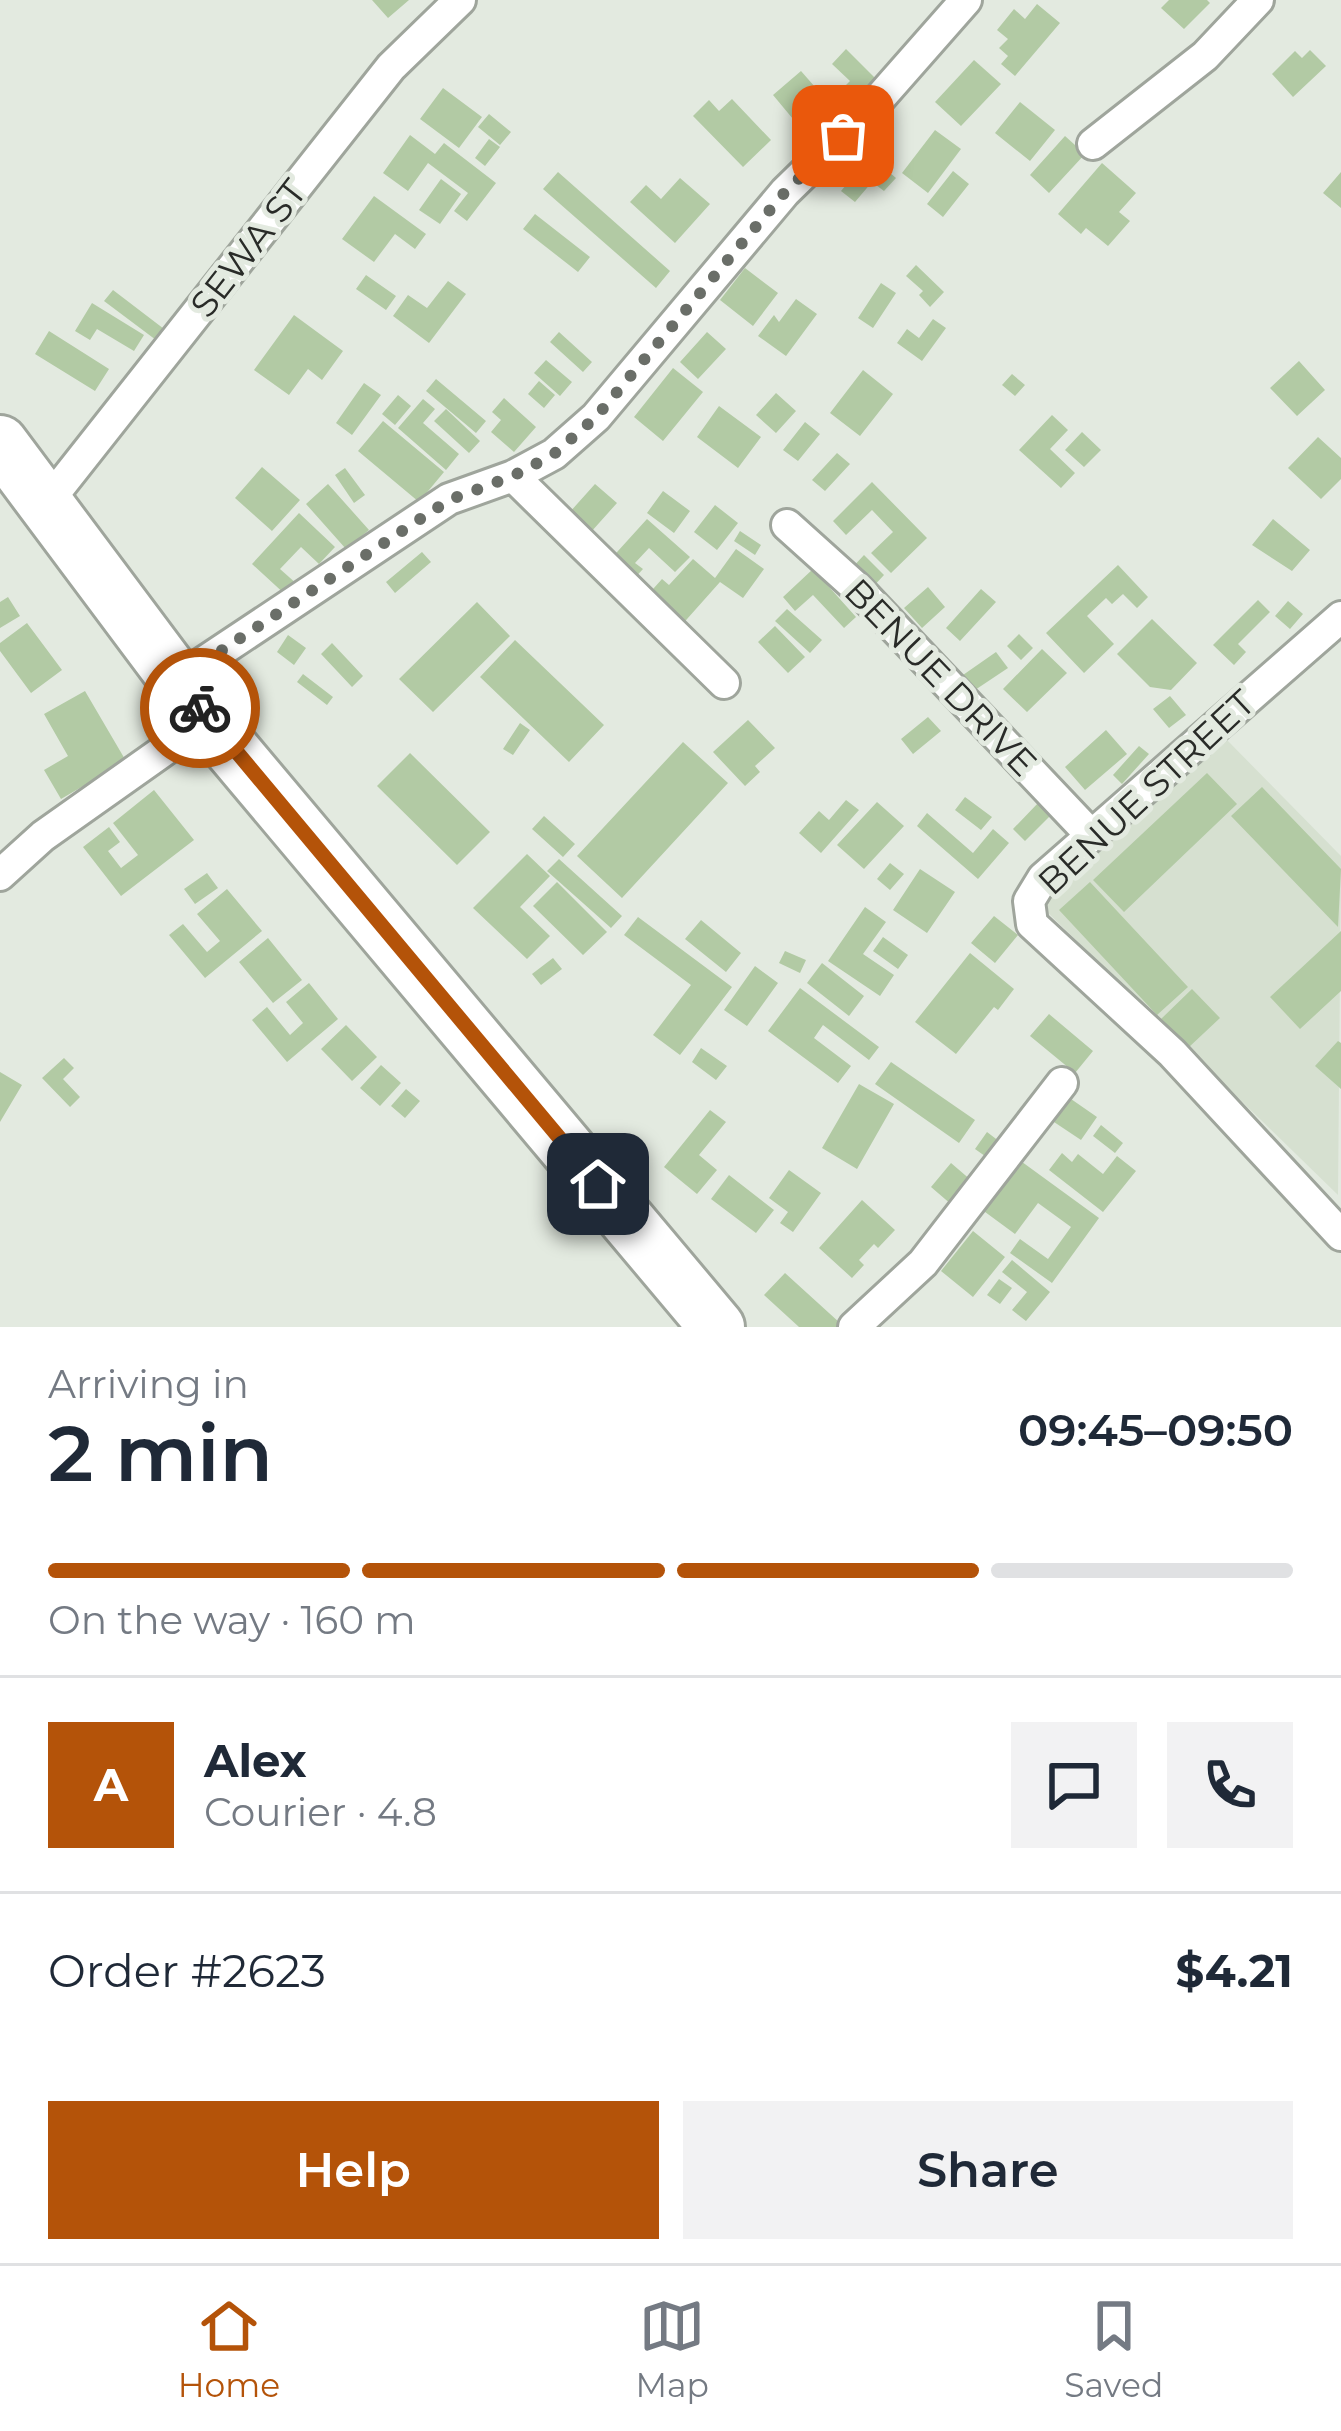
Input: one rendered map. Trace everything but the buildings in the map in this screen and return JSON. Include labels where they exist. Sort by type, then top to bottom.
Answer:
[{"type":"highway","points":[[0,442],[194,699],[718,1327]]},
{"type":"street","name":"SEWA ST","points":[[46,504],[391,67],[460,0]]},
{"type":"street","points":[[0,875],[194,699],[449,500],[513,476],[554,454],[596,417],[785,192],[872,108],[966,0]]},
{"type":"street","points":[[1094,144],[1205,56],[1258,0]]},
{"type":"street","points":[[513,476],[724,683]]},
{"type":"street","name":"BENUE DRIVE","points":[[787,525],[857,588],[1090,834]]},
{"type":"street","name":"BENUE STREET","points":[[1341,617],[1090,834],[1043,878],[1029,901],[1032,924],[1172,1053],[1341,1235]]},
{"type":"street","points":[[854,1327],[923,1263],[1062,1083]]},
{"type":"shaded area","points":[[1227,740],[1341,856],[1338,1195],[1039,904]]},
{"type":"way so far","points":[[200,708],[180,678],[449,500],[513,476],[554,454],[596,417],[785,192],[843,136]]},
{"type":"route","points":[[200,708],[598,1184]]}]
